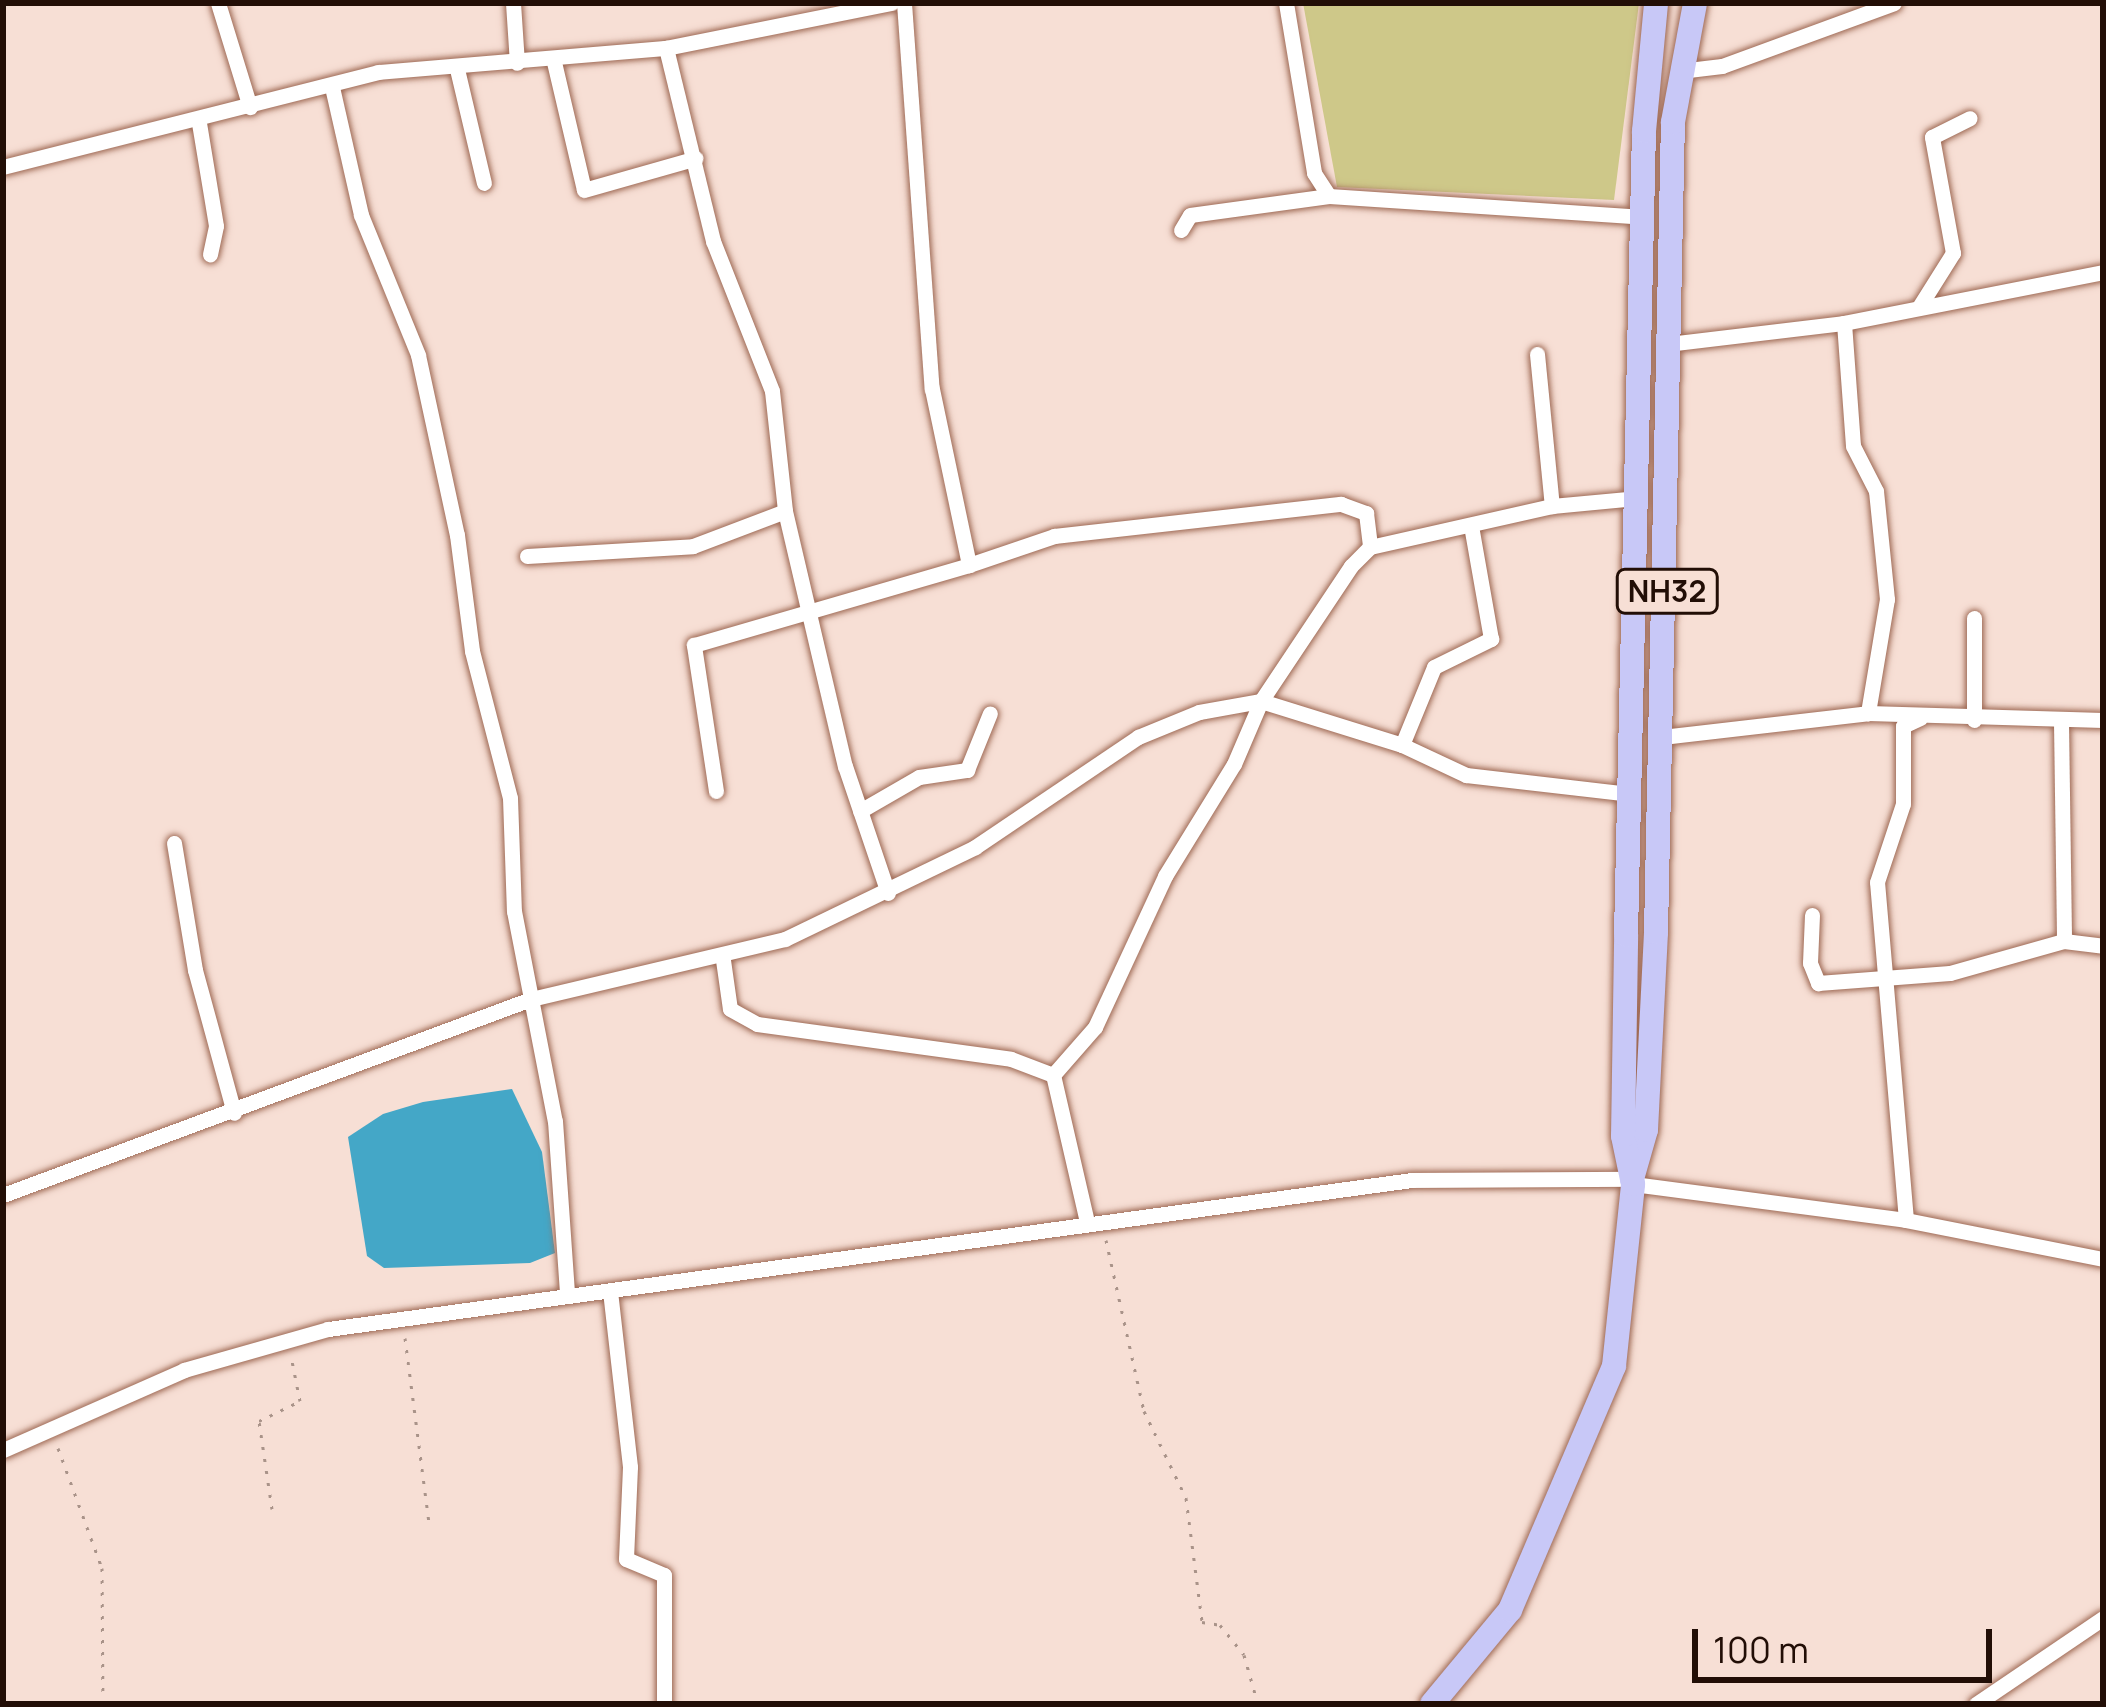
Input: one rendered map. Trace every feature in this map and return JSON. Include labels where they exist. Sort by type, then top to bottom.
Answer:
[{"type":"main road","name":"NH32","points":[[1633,1182],[1623,1136],[1629,794],[1643,217],[1657,3]]},
{"type":"main road","name":"NH32","points":[[1432,1704],[1510,1610],[1583,1450],[1613,1366],[1633,1182],[1646,1130],[1662,737],[1677,72],[1696,3]]},
{"type":"street","points":[[218,3],[250,107]]},
{"type":"street","points":[[513,3],[517,64]]},
{"type":"street","points":[[3,167],[199,123],[378,72],[554,62],[666,48],[892,3]]},
{"type":"street","points":[[904,3],[932,389],[969,565]]},
{"type":"street","points":[[1286,3],[1314,173],[1329,196]]},
{"type":"street","points":[[1677,72],[1722,66],[1894,3]]},
{"type":"street","points":[[666,48],[696,158],[712,241],[772,392],[785,511],[860,812],[889,892]]},
{"type":"street","points":[[554,62],[584,190],[696,158]]},
{"type":"street","points":[[457,69],[484,183]]},
{"type":"street","points":[[332,87],[361,215],[418,355],[437,437],[472,651],[510,798],[514,911],[555,1121],[567,1294]]},
{"type":"street","points":[[1919,307],[1953,253],[1931,137],[1970,118]]},
{"type":"street","points":[[199,123],[216,226],[210,254]]},
{"type":"street","points":[[1181,230],[1190,215],[1329,196],[1643,217]]},
{"type":"street","points":[[1668,344],[1844,323],[2103,272]]},
{"type":"street","points":[[1844,323],[1853,446],[1876,491],[1887,599],[1868,713]]},
{"type":"street","points":[[1537,354],[1552,506]]},
{"type":"street","points":[[1370,547],[1552,506],[1636,498]]},
{"type":"street","points":[[716,790],[694,645],[808,606],[969,565],[1054,536],[1341,504],[1366,513],[1370,547],[1261,701],[1234,764],[1165,876],[1095,1027],[1053,1075]]},
{"type":"street","points":[[527,556],[693,546],[785,511]]},
{"type":"street","points":[[1402,745],[1434,668],[1492,639],[1471,525]]},
{"type":"street","points":[[1974,618],[1974,720]]},
{"type":"street","points":[[3,1195],[531,999],[624,971],[723,959],[889,892],[1035,810],[1138,737],[1199,712],[1261,701],[1402,745],[1466,775],[1629,794]]},
{"type":"street","points":[[860,812],[919,777],[967,770],[990,713]]},
{"type":"street","points":[[1662,737],[1868,713],[1974,720],[2103,720]]},
{"type":"street","points":[[1906,1220],[1877,882],[1904,804],[1903,726],[1920,718]]},
{"type":"street","points":[[2061,722],[2064,941]]},
{"type":"street","points":[[174,843],[195,970],[233,1113]]},
{"type":"street","points":[[1812,915],[1818,983],[1950,973],[2064,941],[2103,946]]},
{"type":"street","points":[[723,959],[730,1009],[757,1024],[1011,1059],[1053,1075]]},
{"type":"street","points":[[1053,1075],[1095,1221]]},
{"type":"street","points":[[3,1450],[184,1370],[287,1341],[403,1318],[1412,1180],[1633,1182],[1906,1220],[2103,1259]]},
{"type":"street","points":[[610,1291],[630,1467],[626,1559],[664,1575],[664,1704]]},
{"type":"street","points":[[1976,1704],[2103,1618]]},
{"type":"path","points":[[1095,1221],[1144,1411],[1186,1498],[1202,1622],[1220,1624],[1244,1655],[1258,1704]]},
{"type":"path","points":[[403,1318],[430,1522]]},
{"type":"path","points":[[272,1509],[257,1437],[259,1421],[300,1401],[287,1341]]},
{"type":"path","points":[[52,1429],[102,1568],[103,1696]]},
{"type":"shaded area","points":[[1303,3],[1639,3],[1614,200],[1337,187]]},
{"type":"water","points":[[512,1089],[542,1152],[555,1253],[530,1263],[384,1268],[367,1256],[348,1137],[383,1114],[423,1102]]}]
